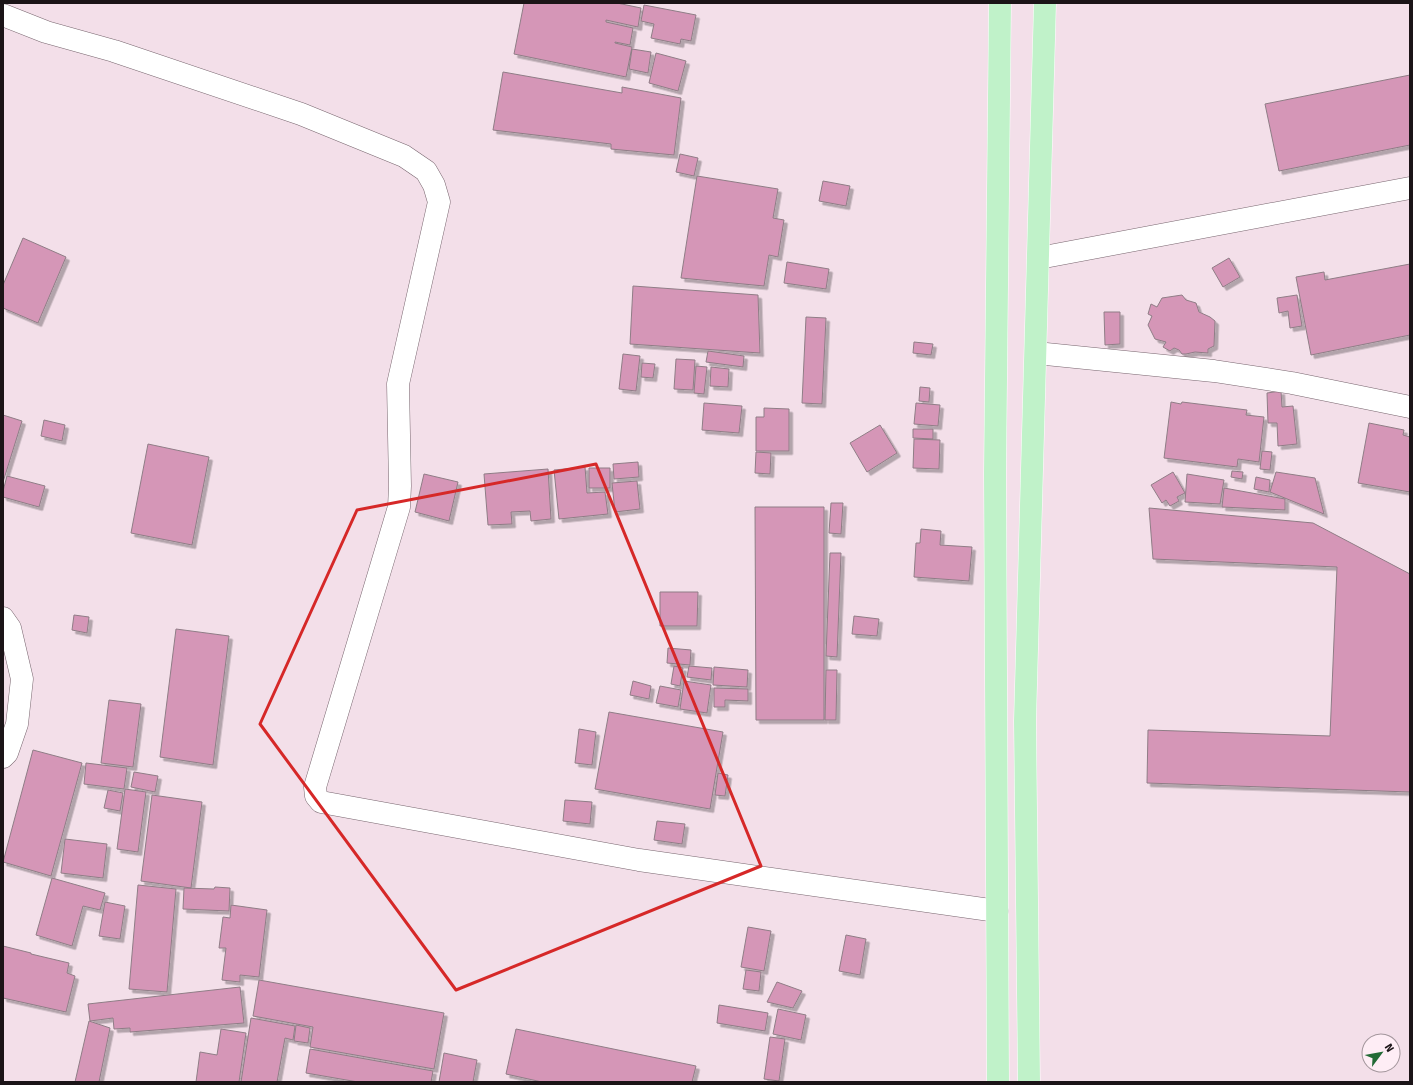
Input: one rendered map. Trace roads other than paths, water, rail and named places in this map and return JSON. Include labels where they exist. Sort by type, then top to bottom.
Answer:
[{"type":"main road","points":[[998,1082],[995,466],[1000,3]]},
{"type":"main road","points":[[1029,1082],[1025,721],[1045,3]]},
{"type":"street","points":[[3,15],[46,32],[114,51],[301,114],[404,156],[426,171],[434,185],[439,202],[398,384],[399,507],[315,787],[316,796],[321,802],[640,860],[997,911]]},
{"type":"street","points":[[1039,258],[1410,188]]},
{"type":"street","points":[[1036,353],[1214,371],[1292,383],[1410,407]]},
{"type":"street","points":[[3,618],[10,628],[22,679],[17,724],[3,757]]}]
